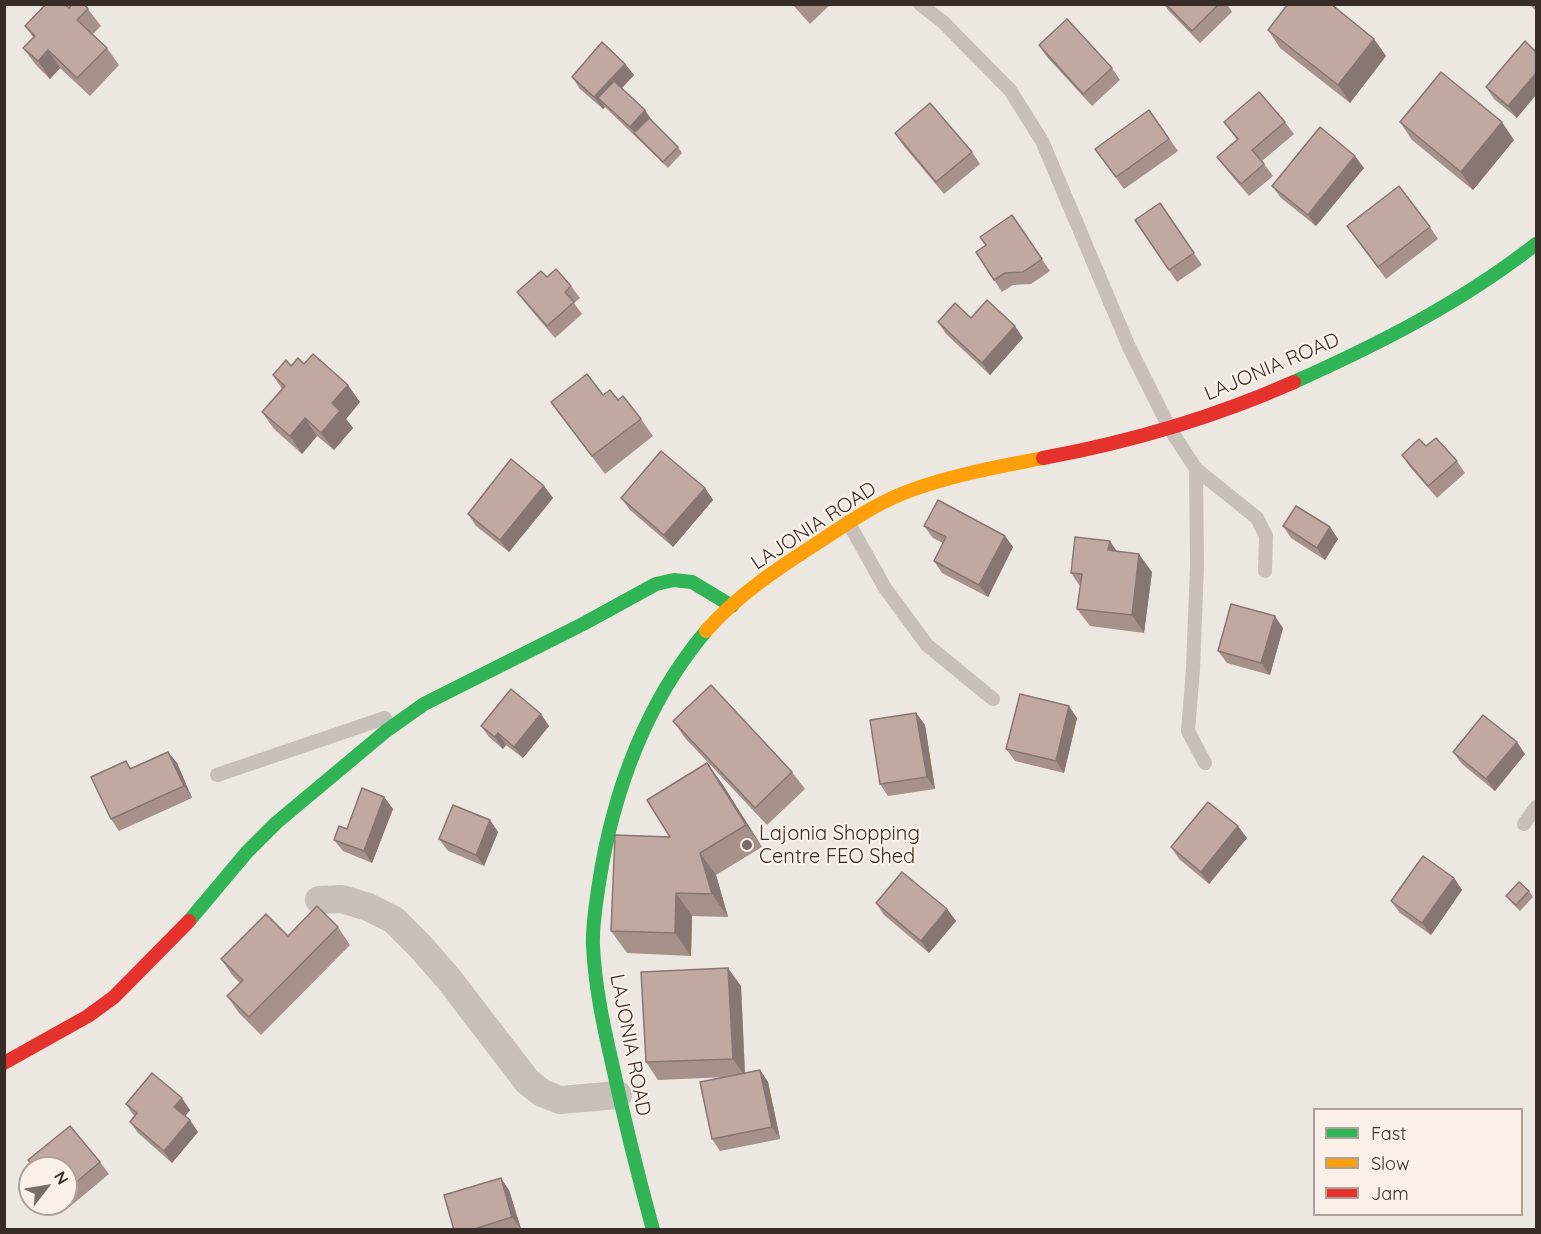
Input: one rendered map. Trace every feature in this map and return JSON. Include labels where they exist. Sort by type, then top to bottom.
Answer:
[{"type":"street","name":"LAJONIA ROAD","points":[[653,1230],[618,1095],[597,992],[593,929],[602,859],[622,781],[645,728],[673,678],[700,639],[732,606],[796,557],[848,522],[908,491],[994,467],[1090,449],[1170,429],[1274,390],[1398,332],[1464,294],[1536,244]]},
{"type":"street","points":[[4,1063],[88,1016],[114,997],[180,932],[247,852],[276,823],[386,731],[424,704],[583,624],[656,584],[674,580],[692,582],[732,606]]},
{"type":"street","points":[[319,900],[342,899],[368,907],[394,920],[448,978],[528,1081],[542,1093],[560,1100],[618,1095]]},
{"type":"lane","points":[[920,4],[943,22],[1010,90],[1042,141],[1129,346],[1170,429],[1196,469],[1257,518],[1266,536],[1266,571]]},
{"type":"lane","points":[[1196,469],[1197,565],[1188,731],[1205,762]]},
{"type":"lane","points":[[848,522],[885,588],[927,645],[993,699]]},
{"type":"lane","points":[[217,775],[424,704]]},
{"type":"lane","points":[[1524,824],[1536,807]]},
{"type":"building","points":[[46,4],[65,4],[69,8],[72,4],[84,4],[88,9],[77,20],[107,48],[77,78],[48,50],[38,61],[23,48],[35,36],[25,26]]},
{"type":"building","points":[[1166,4],[1219,4],[1192,31]]},
{"type":"building","points":[[1288,4],[1331,4],[1374,39],[1338,85],[1268,30]]},
{"type":"building","points":[[1067,19],[1112,68],[1083,94],[1039,45]]},
{"type":"building","points":[[1525,41],[1536,52],[1536,73],[1508,106],[1486,87]]},
{"type":"building","points":[[602,42],[625,64],[594,97],[572,77]]},
{"type":"building","points":[[1441,72],[1502,122],[1461,172],[1400,122]]},
{"type":"building","points":[[614,81],[645,110],[630,127],[598,98]]},
{"type":"building","points":[[1259,92],[1285,122],[1252,150],[1264,164],[1241,184],[1217,157],[1238,139],[1224,122]]},
{"type":"building","points":[[930,103],[972,152],[936,182],[895,133]]},
{"type":"building","points":[[1149,110],[1169,139],[1116,177],[1095,149]]},
{"type":"building","points":[[649,118],[678,147],[663,162],[634,133]]},
{"type":"building","points":[[1320,127],[1355,156],[1308,215],[1272,186]]},
{"type":"building","points":[[1399,186],[1430,227],[1378,267],[1347,226]]},
{"type":"building","points":[[1160,203],[1194,253],[1169,270],[1135,220]]},
{"type":"building","points":[[1012,215],[1042,259],[1023,272],[1005,273],[994,280],[976,252],[986,245],[980,237]]},
{"type":"building","points":[[556,269],[571,286],[565,292],[574,302],[547,326],[517,292],[541,271],[547,277]]},
{"type":"building","points":[[987,300],[1015,326],[982,363],[938,322],[955,303],[971,318]]},
{"type":"building","points":[[313,354],[348,385],[332,403],[340,411],[321,433],[305,418],[290,436],[262,412],[285,386],[273,375],[286,360],[291,366],[298,358],[304,364]]},
{"type":"building","points":[[587,374],[603,395],[610,390],[618,400],[623,396],[641,419],[592,456],[551,402]]},
{"type":"building","points":[[1436,438],[1457,461],[1428,486],[1402,455],[1419,439],[1426,446]]},
{"type":"building","points":[[661,451],[705,488],[664,535],[621,498]]},
{"type":"building","points":[[511,459],[544,486],[500,540],[468,514]]},
{"type":"building","points":[[938,500],[1005,536],[979,585],[934,561],[946,537],[924,526]]},
{"type":"building","points":[[1296,506],[1330,527],[1317,548],[1283,526]]},
{"type":"building","points":[[1075,537],[1110,541],[1108,550],[1139,554],[1132,615],[1077,609],[1082,574],[1071,573]]},
{"type":"building","points":[[1231,604],[1275,616],[1261,663],[1218,651]]},
{"type":"building","points":[[711,685],[792,772],[755,808],[673,721]]},
{"type":"building","points":[[511,689],[541,714],[514,747],[498,733],[495,737],[481,726]]},
{"type":"building","points":[[1020,694],[1069,706],[1056,761],[1006,749]]},
{"type":"building","points":[[916,713],[927,777],[880,784],[870,720]]},
{"type":"building","points":[[1483,715],[1517,742],[1486,779],[1453,752]]},
{"type":"building","points":[[168,752],[184,786],[111,819],[91,777],[126,761],[130,769]]},
{"type":"building","points":[[707,763],[746,825],[700,853],[712,894],[676,893],[675,933],[611,931],[615,835],[670,837],[647,800]]},
{"type":"building","points":[[362,788],[384,797],[364,851],[334,840],[339,826],[347,829]]},
{"type":"building","points":[[1208,802],[1238,826],[1201,872],[1171,847]]},
{"type":"building","points":[[453,805],[490,820],[476,855],[439,839]]},
{"type":"building","points":[[1423,856],[1454,878],[1422,923],[1391,901]]},
{"type":"building","points":[[902,872],[947,909],[921,941],[876,903]]},
{"type":"building","points":[[1519,882],[1529,891],[1516,905],[1506,896]]},
{"type":"building","points":[[317,906],[338,927],[249,1017],[227,996],[243,980],[221,959],[266,914],[288,936]]},
{"type":"building","points":[[728,968],[733,1059],[646,1062],[641,972]]},
{"type":"building","points":[[760,1070],[772,1127],[712,1139],[700,1082]]},
{"type":"building","points":[[152,1073],[182,1098],[174,1107],[190,1120],[164,1151],[130,1122],[137,1113],[126,1104]]},
{"type":"building","points":[[70,1126],[100,1162],[78,1181],[78,1156],[33,1156]]},
{"type":"building","points":[[501,1178],[512,1217],[471,1230],[454,1230],[444,1195]]},
{"type":"traffic: fast","points":[[1294,382],[1357,353],[1449,303],[1479,285],[1536,244]]},
{"type":"traffic: fast","points":[[189,921],[247,852],[276,823],[386,731],[424,704],[583,624],[656,584],[674,580],[692,582],[732,606]]},
{"type":"traffic: fast","points":[[653,1230],[626,1126],[603,1019],[594,961],[594,922],[605,849],[613,815],[635,750],[666,688],[706,631]]},
{"type":"traffic: slow","points":[[706,631],[762,580],[887,500],[942,480],[1043,458]]},
{"type":"traffic: jam","points":[[1043,458],[1171,428],[1233,407],[1294,382]]},
{"type":"traffic: jam","points":[[4,1063],[88,1016],[114,997],[189,921]]},
{"type":"place","name":"Lajonia Shopping Centre FEO Shed","points":[[747,845]]}]
